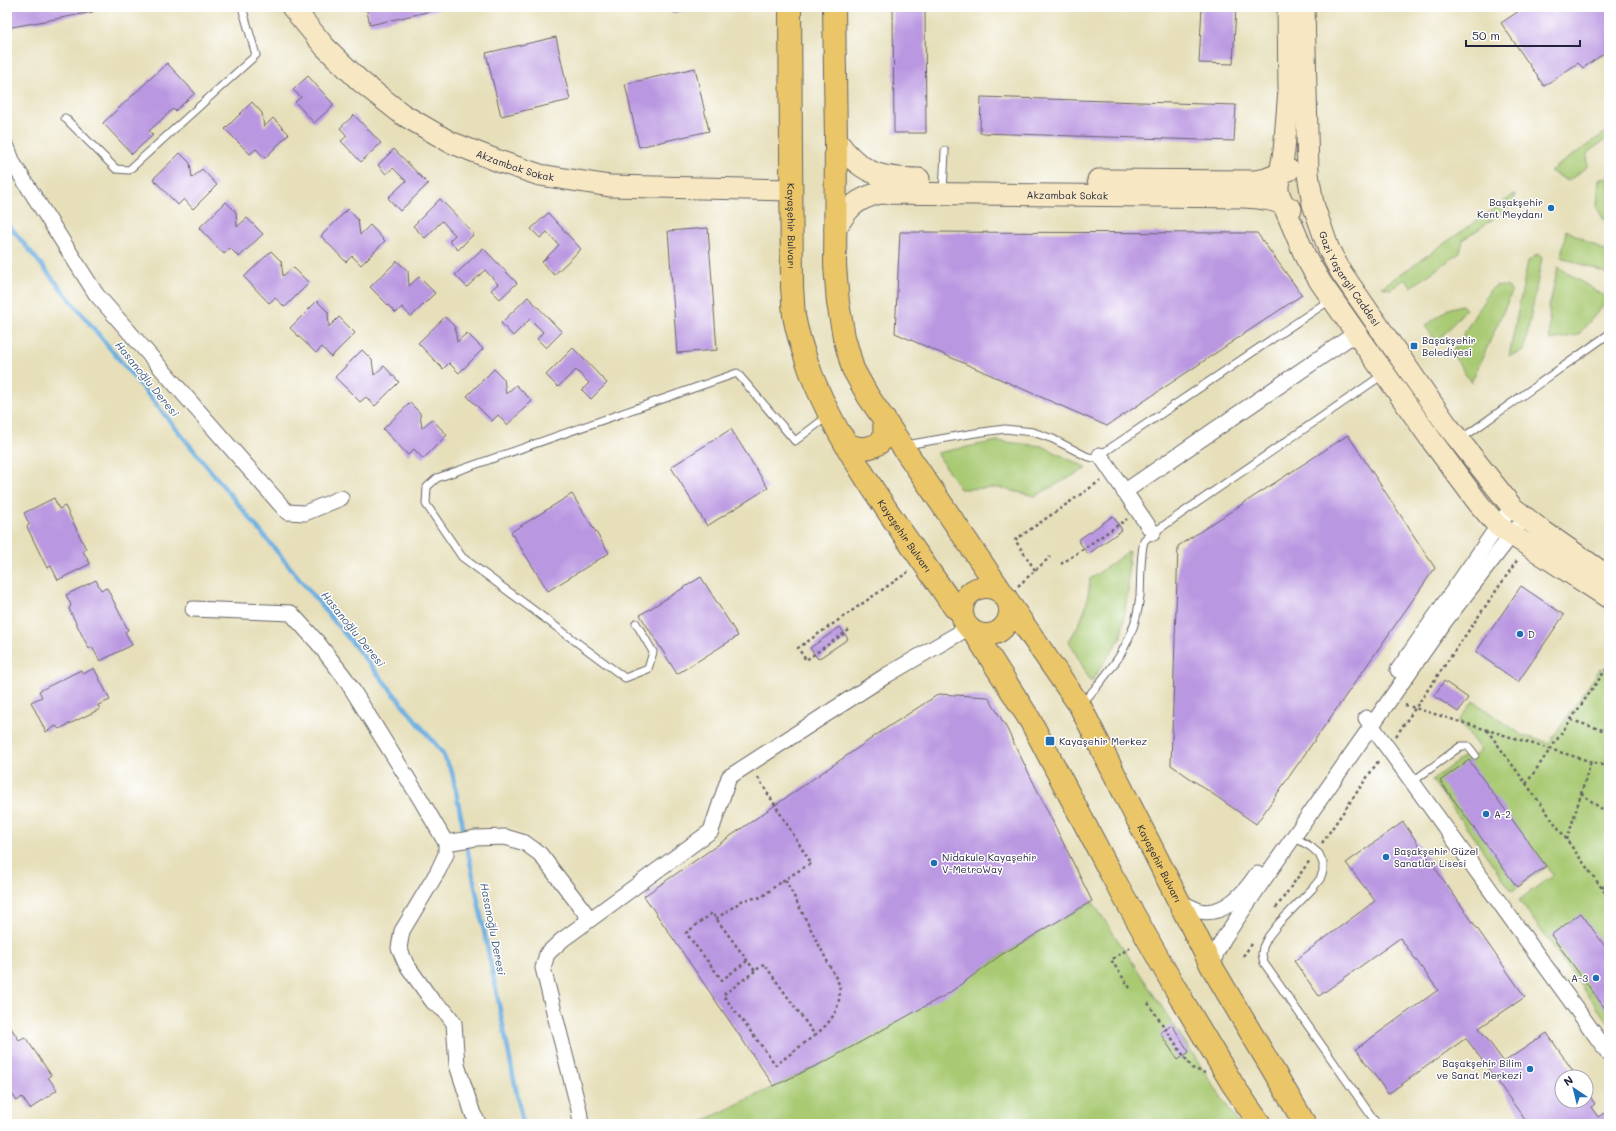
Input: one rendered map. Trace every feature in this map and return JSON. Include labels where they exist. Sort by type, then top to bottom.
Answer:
[{"type":"main road","name":"Kayaşehir Bulvarı","points":[[790,7],[792,280],[794,315],[800,341],[821,396],[841,436],[860,469],[954,607],[968,624],[1030,720],[1110,872],[1147,937],[1234,1085],[1260,1124]]},
{"type":"main road","name":"Kayaşehir Bulvarı","points":[[834,7],[836,140],[835,265],[844,337],[853,369],[868,396],[1080,706],[1212,967],[1305,1124]]},
{"type":"main road","points":[[879,442],[884,436],[884,419]]},
{"type":"main road","name":"Kayaşehir Bulvarı","points":[[841,436],[849,444],[856,447],[868,447],[879,442]]},
{"type":"main road","points":[[988,586],[1006,598],[1011,614],[1009,621],[1004,628],[990,635],[982,635],[968,624],[962,604],[966,596],[972,590],[988,586]]},
{"type":"street","name":"Akzambak Sokak","points":[[292,7],[330,52],[360,81],[402,114],[450,142],[501,162],[540,175],[610,186],[791,190]]},
{"type":"street","points":[[1288,7],[1289,90],[1284,151],[1278,192],[1306,258],[1332,299],[1456,473],[1504,530],[1609,598]]},
{"type":"street","name":"Gazi Yaşargil Caddesi","points":[[1304,7],[1308,174],[1313,204],[1329,250],[1341,272],[1447,425],[1519,513],[1609,577]]},
{"type":"street","name":"Akzambak Sokak","points":[[836,140],[860,166],[880,175],[943,186],[1266,198],[1282,203],[1291,209],[1300,209],[1313,204]]},
{"type":"street","points":[[7,147],[13,163],[96,294],[287,512],[305,512],[341,498]]},
{"type":"street","name":"Akzambak Sokak","points":[[835,230],[844,215],[854,203],[868,195],[880,193],[943,186],[1254,181],[1266,179],[1294,168],[1302,170],[1308,174]]},
{"type":"street","points":[[1332,299],[1351,286]]},
{"type":"street","points":[[1124,492],[1356,333]]},
{"type":"street","points":[[1100,455],[1153,533]]},
{"type":"street","points":[[1178,901],[1199,910],[1212,912],[1221,909],[1234,901],[1256,876],[1368,722],[1504,530],[1519,513]]},
{"type":"street","points":[[1212,967],[1216,953],[1224,938],[1294,838],[1368,722],[1389,700],[1446,621],[1504,530]]},
{"type":"street","points":[[193,609],[291,613],[318,643],[345,678],[421,800],[453,842]]},
{"type":"street","points":[[581,1124],[579,1110],[543,968],[547,954],[562,940],[590,919],[711,831],[729,776],[968,624]]},
{"type":"street","points":[[1368,722],[1609,1054]]},
{"type":"street","points":[[479,1124],[473,1114],[458,1064],[454,1023],[445,1011],[433,1002],[406,964],[399,948],[402,931],[438,871],[453,842],[476,838],[505,837],[524,843],[540,854],[590,919]]},
{"type":"lane","points":[[65,118],[116,169],[129,170],[256,55],[242,7]]},
{"type":"lane","points":[[943,186],[945,151]]},
{"type":"lane","points":[[879,442],[903,446],[1005,429],[1033,432],[1053,439],[1093,458],[1100,455],[1332,299]]},
{"type":"lane","points":[[1459,440],[1609,334]]},
{"type":"lane","points":[[636,623],[653,652],[648,669],[625,678],[462,557],[426,504],[427,487],[438,478],[737,373],[796,441],[830,415]]},
{"type":"lane","points":[[1080,706],[1110,672],[1128,642],[1135,622],[1140,598],[1144,541],[1153,533],[1385,374]]},
{"type":"lane","points":[[1412,782],[1463,745],[1468,746],[1475,756]]},
{"type":"lane","points":[[1294,838],[1319,854],[1323,863],[1323,871],[1320,879],[1279,922],[1268,937],[1263,947],[1264,963],[1377,1124]]},
{"type":"path","points":[[1035,570],[1015,540],[1105,478]]},
{"type":"path","points":[[1061,564],[1118,525]]},
{"type":"path","points":[[1006,598],[1050,557]]},
{"type":"path","points":[[1273,913],[1518,560],[1522,558]]},
{"type":"path","points":[[849,630],[806,660],[798,648],[923,561]]},
{"type":"path","points":[[1526,784],[1609,665]]},
{"type":"path","points":[[1389,700],[1609,767]]},
{"type":"path","points":[[1571,720],[1609,732]]},
{"type":"path","points":[[1486,730],[1609,898]]},
{"type":"path","points":[[1567,840],[1591,762]]},
{"type":"path","points":[[716,919],[743,900],[762,897],[785,879],[811,862],[749,763]]},
{"type":"path","points":[[1581,793],[1609,815]]},
{"type":"path","points":[[785,879],[839,984],[841,995],[839,1005],[833,1018],[815,1035],[776,1065],[723,995],[764,964],[815,1035]]},
{"type":"path","points":[[1602,888],[1609,883]]},
{"type":"path","points":[[747,961],[722,980],[686,933],[712,913],[716,919],[747,961],[754,971]]},
{"type":"path","points":[[1130,988],[1111,960],[1147,937]]},
{"type":"path","points":[[1243,956],[1256,938]]},
{"type":"path","points":[[1148,1003],[1183,1056]]},
{"type":"green space","points":[[1609,130],[1609,137],[1587,153],[1588,166],[1568,181],[1550,171]]},
{"type":"green space","points":[[1609,178],[1609,213],[1604,220],[1597,208],[1599,179]]},
{"type":"green space","points":[[1515,194],[1514,204],[1463,240],[1460,253],[1411,287],[1405,279],[1391,289],[1382,287]]},
{"type":"green space","points":[[1566,230],[1609,253],[1609,274],[1561,257]]},
{"type":"green space","points":[[1538,254],[1542,258],[1524,351],[1509,356],[1528,261]]},
{"type":"green space","points":[[1558,267],[1609,299],[1578,335],[1550,340],[1549,307]]},
{"type":"green space","points":[[1497,285],[1508,287],[1512,292],[1471,383],[1452,353],[1490,290]]},
{"type":"green space","points":[[1462,305],[1466,309],[1437,342],[1425,326],[1448,309]]},
{"type":"green space","points":[[997,441],[1042,446],[1087,468],[1035,496],[999,488],[960,489],[937,453]]},
{"type":"green space","points":[[1129,551],[1128,591],[1121,637],[1091,682],[1069,641],[1084,612],[1088,597],[1090,579]]},
{"type":"green space","points":[[1600,669],[1609,672],[1609,1024],[1519,900],[1553,875],[1547,866],[1512,891],[1432,780],[1466,755],[1469,760],[1481,751],[1459,721],[1473,701],[1522,735],[1549,743]]},
{"type":"green space","points":[[1092,901],[1239,1124],[697,1124],[828,1060]]},
{"type":"building","points":[[7,7],[92,7],[93,12],[7,28]]},
{"type":"building","points":[[366,7],[439,7],[440,9],[370,25]]},
{"type":"building","points":[[672,7],[698,7],[698,8],[674,13]]},
{"type":"building","points":[[893,7],[925,7],[926,133],[894,133]]},
{"type":"building","points":[[1202,7],[1236,7],[1233,64],[1199,63]]},
{"type":"building","points":[[1525,7],[1609,7],[1609,50],[1583,68],[1578,63],[1544,86],[1501,23]]},
{"type":"building","points":[[556,37],[570,100],[501,116],[486,53]]},
{"type":"building","points":[[167,63],[195,93],[175,111],[173,109],[149,131],[153,135],[132,154],[103,123]]},
{"type":"building","points":[[695,68],[709,131],[639,147],[625,84]]},
{"type":"building","points":[[308,76],[334,105],[314,123],[295,102],[301,97],[293,90]]},
{"type":"building","points":[[981,97],[1236,105],[1234,141],[980,133]]},
{"type":"building","points":[[252,102],[262,113],[264,127],[273,118],[289,134],[265,158],[256,149],[250,154],[225,129]]},
{"type":"building","points":[[354,115],[381,143],[361,162],[341,141],[347,136],[340,128]]},
{"type":"building","points":[[394,149],[428,184],[400,211],[388,198],[406,181],[393,168],[386,174],[378,165]]},
{"type":"building","points":[[180,153],[190,163],[192,178],[202,169],[217,185],[193,209],[184,199],[178,205],[153,179]]},
{"type":"building","points":[[440,199],[474,234],[458,250],[449,241],[455,235],[442,221],[425,238],[413,226]]},
{"type":"building","points":[[226,202],[236,212],[237,227],[247,218],[263,234],[239,257],[230,248],[224,254],[199,228]]},
{"type":"building","points":[[348,209],[358,220],[360,235],[370,225],[385,241],[361,265],[352,256],[346,262],[321,236]]},
{"type":"building","points":[[548,213],[581,249],[554,275],[542,262],[559,245],[547,232],[540,238],[531,229]]},
{"type":"building","points":[[708,228],[717,350],[677,353],[668,231]]},
{"type":"building","points":[[900,232],[1257,233],[1302,295],[1107,426],[895,333]]},
{"type":"building","points":[[483,248],[517,283],[500,299],[491,290],[498,284],[485,270],[467,287],[455,275]]},
{"type":"building","points":[[271,251],[281,261],[283,276],[293,267],[309,283],[285,307],[275,298],[269,303],[244,277]]},
{"type":"building","points":[[397,261],[408,271],[409,286],[419,277],[435,293],[411,317],[402,307],[396,313],[370,287]]},
{"type":"building","points":[[528,297],[562,332],[546,348],[537,339],[543,332],[530,319],[513,336],[501,323]]},
{"type":"building","points":[[317,301],[328,312],[329,327],[339,317],[355,333],[331,357],[322,347],[316,353],[290,328]]},
{"type":"building","points":[[445,317],[455,327],[457,342],[467,333],[483,349],[459,373],[449,363],[443,369],[418,343]]},
{"type":"building","points":[[573,348],[607,383],[591,399],[582,390],[589,383],[576,370],[558,387],[546,375]]},
{"type":"building","points":[[362,350],[372,360],[374,375],[384,366],[399,382],[375,406],[366,397],[360,402],[335,377]]},
{"type":"building","points":[[494,369],[504,379],[506,394],[516,385],[532,401],[507,425],[498,415],[492,421],[467,396]]},
{"type":"building","points":[[410,403],[420,413],[422,428],[432,419],[447,435],[423,459],[414,449],[408,455],[383,429]]},
{"type":"building","points":[[731,429],[768,488],[707,526],[671,467]]},
{"type":"building","points":[[1348,435],[1435,568],[1256,824],[1171,765],[1178,546]]},
{"type":"building","points":[[572,494],[609,553],[548,591],[511,532]]},
{"type":"building","points":[[54,498],[59,509],[65,506],[86,549],[83,551],[90,564],[58,580],[51,566],[47,568],[27,527],[29,524],[24,513]]},
{"type":"building","points":[[1113,516],[1122,530],[1088,554],[1078,540]]},
{"type":"building","points":[[701,577],[738,636],[677,674],[640,615]]},
{"type":"building","points":[[96,580],[101,590],[107,588],[128,630],[125,632],[132,645],[100,661],[92,647],[89,649],[69,609],[71,605],[66,595]]},
{"type":"building","name":"D","points":[[1521,586],[1564,615],[1518,682],[1476,652]]},
{"type":"building","points":[[840,627],[848,639],[818,659],[810,648]]},
{"type":"building","points":[[94,668],[110,700],[98,705],[100,709],[59,729],[56,726],[46,732],[31,702],[42,697],[39,691],[81,670],[83,674]]},
{"type":"building","points":[[1444,681],[1468,698],[1458,712],[1434,696]]},
{"type":"building","name":"Nidakule Kayaşehir V-MetroWay","points":[[939,694],[988,697],[1005,725],[1092,901],[1001,955],[949,993],[828,1060],[774,1086],[644,896],[888,727]]},
{"type":"building","name":"A-2","points":[[1469,760],[1546,866],[1517,887],[1440,781]]},
{"type":"building","points":[[1403,822],[1525,997],[1479,1028],[1504,1062],[1547,1033],[1572,1069],[1554,1069],[1554,1109],[1592,1109],[1598,1117],[1604,1113],[1609,1120],[1609,1124],[1528,1124],[1466,1038],[1388,1094],[1356,1049],[1438,990],[1400,938],[1319,996],[1294,961],[1375,901],[1346,863]]},
{"type":"building","name":"A-3","points":[[1581,913],[1609,952],[1609,1014],[1551,935]]},
{"type":"building","points":[[1172,1025],[1189,1052],[1178,1060],[1160,1033]]},
{"type":"building","points":[[11,1028],[19,1040],[25,1037],[51,1075],[48,1077],[57,1090],[30,1109],[22,1097],[17,1101],[7,1087],[7,1031]]},
{"type":"waterway","name":"Hasanoğlu Deresi","points":[[7,223],[441,751],[452,772],[523,1124]]},
{"type":"place","name":"Başakşehir Kent Meydanı","points":[[1551,208]]},
{"type":"place","name":"Başakşehir Belediyesi","points":[[1414,346]]},
{"type":"place","name":"D","points":[[1520,634]]},
{"type":"place","name":"Kayaşehir Merkez","points":[[1050,741]]},
{"type":"place","name":"A-2","points":[[1486,814]]},
{"type":"place","name":"Başakşehir Güzel Sanatlar Lisesi","points":[[1386,857]]},
{"type":"place","name":"Nidakule Kayaşehir V-MetroWay","points":[[934,863]]},
{"type":"place","name":"A-3","points":[[1596,978]]},
{"type":"place","name":"Başakşehir Bilim ve Sanat Merkezi","points":[[1530,1069]]}]
